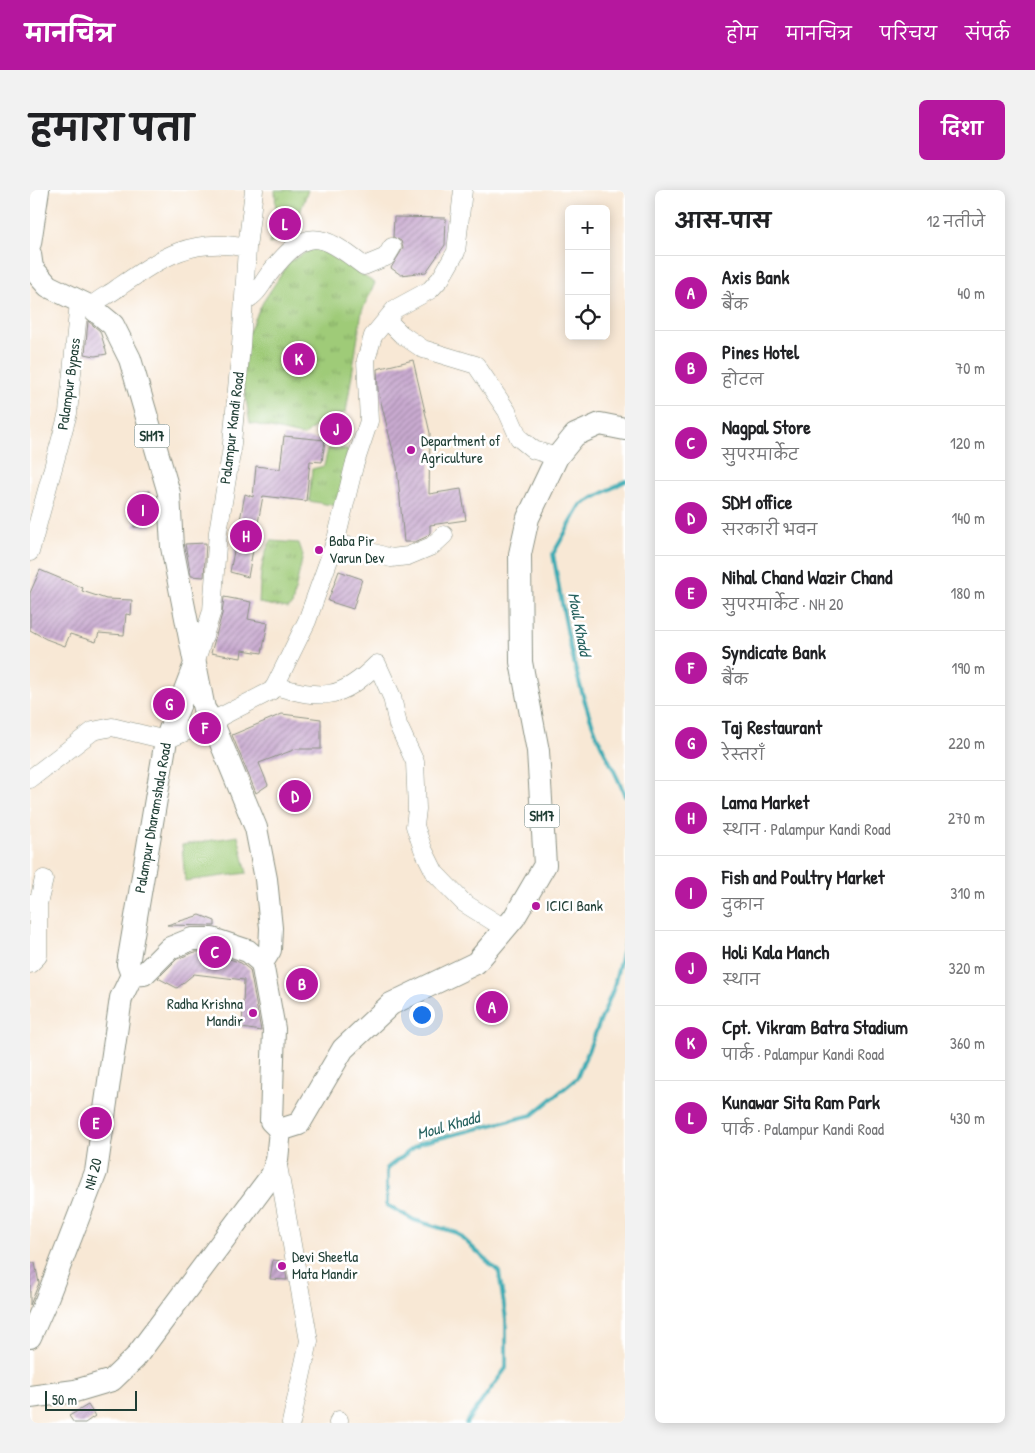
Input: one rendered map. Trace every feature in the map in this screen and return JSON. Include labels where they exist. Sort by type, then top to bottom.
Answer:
[{"type":"main road","points":[[30,244],[38,190]]},
{"type":"main road","name":"SH17","points":[[30,254],[32,268],[48,286],[85,305],[113,325],[130,359],[169,493],[172,547],[204,709],[212,720],[256,828],[266,879],[271,928],[270,950],[262,963]]},
{"type":"main road","name":"SH17","points":[[280,1130],[298,1124],[342,1049],[392,1004],[476,963],[514,918],[545,865],[538,751],[521,662],[520,554],[528,518],[557,457],[575,435],[600,424],[625,429]]},
{"type":"main road","name":"Palampur Dharamshala Road","points":[[132,975],[128,964],[166,740],[195,664]]},
{"type":"main road","points":[[32,1396],[75,1391],[112,1380],[135,1358],[264,1187],[277,1160],[280,1130],[271,1121],[274,1029],[262,963],[248,951],[212,939],[192,939],[170,948],[144,974],[132,975]]},
{"type":"main road","name":"NH 20","points":[[30,1337],[96,1172],[121,998],[132,975]]},
{"type":"street","name":"Palampur Kandi Road","points":[[195,664],[212,611],[218,532],[230,454],[247,248],[254,190]]},
{"type":"street","points":[[30,778],[94,731],[112,727],[166,740],[271,691],[307,621],[334,544],[354,466],[368,421],[366,360],[373,336],[396,309],[430,290],[441,278],[456,252],[464,190]]},
{"type":"street","points":[[244,302],[258,292],[269,275],[296,243],[310,238],[325,241],[364,266],[386,257],[392,248]]},
{"type":"street","points":[[85,305],[139,272],[190,248],[219,243],[247,248]]},
{"type":"street","name":"Palampur Bypass","points":[[30,552],[68,414],[85,305]]},
{"type":"street","points":[[386,320],[401,334],[423,349],[476,365],[507,411],[518,438],[534,450],[557,457]]},
{"type":"street","points":[[334,544],[354,546],[391,558],[408,556],[432,546],[444,535]]},
{"type":"street","points":[[274,686],[312,696],[337,693],[363,679],[378,664],[392,697],[398,726],[415,762],[417,809],[415,826],[423,850],[435,873],[464,903],[496,923],[502,932]]},
{"type":"street","points":[[30,964],[38,956],[34,903],[44,879]]},
{"type":"street","points":[[277,1160],[309,1341],[291,1423]]},
{"type":"green space","points":[[275,190],[308,190],[292,235],[269,244],[276,214]]},
{"type":"green space","points":[[316,247],[375,283],[362,311],[346,412],[320,422],[304,436],[250,423],[243,380],[246,338],[263,302],[290,261]]},
{"type":"green space","points":[[328,449],[348,449],[341,499],[337,506],[309,501],[312,469],[324,466]]},
{"type":"green space","points":[[271,541],[299,543],[303,555],[292,605],[288,608],[259,603],[263,563]]},
{"type":"green space","points":[[238,836],[247,873],[185,881],[182,845]]},
{"type":"building","points":[[394,217],[446,218],[445,245],[426,272],[401,275],[391,268],[403,248],[401,241],[393,237]]},
{"type":"building","points":[[88,321],[100,331],[107,354],[95,356],[85,354]]},
{"type":"building","name":"Department of Agriculture","points":[[413,360],[430,433],[429,494],[461,489],[466,520],[430,525],[430,533],[426,537],[415,542],[404,542],[397,467],[378,390],[377,369]]},
{"type":"building","points":[[343,420],[348,432],[332,439],[323,426]]},
{"type":"building","points":[[284,436],[325,440],[322,462],[310,461],[306,501],[263,496],[248,577],[230,572],[245,494],[253,497],[256,466],[280,469]]},
{"type":"building","points":[[150,491],[152,526],[134,527],[136,494]]},
{"type":"building","points":[[206,543],[204,577],[191,576],[185,544]]},
{"type":"building","points":[[40,570],[83,588],[82,591],[106,599],[132,600],[131,615],[126,614],[124,635],[99,633],[96,642],[70,634],[65,646],[46,639],[30,630],[30,593]]},
{"type":"building","points":[[339,571],[362,579],[353,609],[328,601]]},
{"type":"building","points":[[224,597],[251,602],[248,619],[268,623],[262,653],[242,650],[241,658],[211,653],[222,614]]},
{"type":"building","points":[[282,714],[321,719],[321,749],[296,749],[259,763],[268,785],[256,793],[232,735]]},
{"type":"building","points":[[200,915],[215,921],[215,926],[167,925]]},
{"type":"building","points":[[195,952],[210,952],[241,963],[250,970],[261,1031],[242,1028],[244,980],[194,974],[177,988],[158,978],[177,959]]},
{"type":"building","name":"Devi Sheetla Mata Mandir","points":[[273,1260],[284,1261],[287,1280],[270,1279]]},
{"type":"building","points":[[30,1263],[35,1263],[39,1283],[30,1305]]},
{"type":"building","points":[[88,1405],[95,1416],[85,1423],[74,1423],[69,1416]]},
{"type":"waterway","name":"Moul Khadd","points":[[625,481],[581,505],[553,554],[570,645],[581,689],[596,733],[625,796]]},
{"type":"waterway","name":"Moul Khadd","points":[[466,1423],[506,1368],[506,1319],[499,1272],[457,1233],[414,1220],[387,1205],[387,1168],[420,1143],[532,1115],[577,1078],[613,990],[625,941]]},
{"type":"place","name":"Kunawar Sita Ram Park","points":[[285,224]]},
{"type":"place","name":"Cpt. Vikram Batra Stadium","points":[[299,359]]},
{"type":"place","name":"Holi Kala Manch","points":[[336,429]]},
{"type":"place","name":"Department of Agriculture","points":[[411,450]]},
{"type":"place","name":"Fish and Poultry Market","points":[[143,510]]},
{"type":"place","name":"Lama Market","points":[[246,536]]},
{"type":"place","name":"Baba Pir Varun Dev","points":[[319,550]]},
{"type":"place","name":"Taj Restaurant","points":[[169,704]]},
{"type":"place","name":"Syndicate Bank","points":[[205,728]]},
{"type":"place","name":"SDM office","points":[[295,796]]},
{"type":"place","name":"ICICI Bank","points":[[536,906]]},
{"type":"place","name":"Nagpal Store","points":[[215,952]]},
{"type":"place","name":"Pines Hotel","points":[[302,984]]},
{"type":"place","name":"Axis Bank","points":[[492,1007]]},
{"type":"place","name":"Radha Krishna Mandir","points":[[253,1013]]},
{"type":"place","name":"Nihal Chand Wazir Chand","points":[[96,1123]]},
{"type":"place","name":"Devi Sheetla Mata Mandir","points":[[282,1266]]}]
